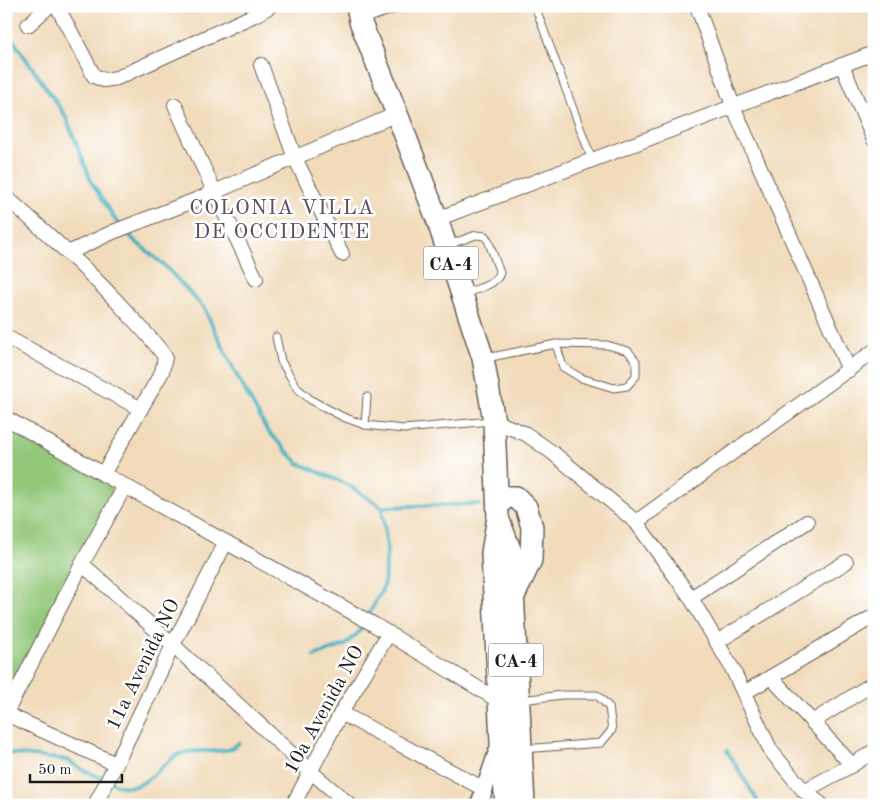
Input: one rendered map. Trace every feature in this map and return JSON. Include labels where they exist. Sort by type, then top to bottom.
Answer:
[{"type":"main road","name":"CA-4","points":[[358,14],[437,219],[483,358],[494,421],[498,511],[492,553],[509,701],[521,749],[524,805]]},
{"type":"main road","points":[[498,511],[507,497],[516,497],[526,507],[532,527],[531,560],[513,596]]},
{"type":"main road","name":"CA-4","points":[[498,511],[511,552],[513,596],[509,701],[501,742],[506,805]]},
{"type":"street","points":[[28,25],[49,6]]},
{"type":"street","points":[[57,6],[94,76],[104,80],[117,78],[259,13],[270,6]]},
{"type":"street","points":[[697,6],[733,106],[849,370]]},
{"type":"street","points":[[437,219],[874,53]]},
{"type":"street","points":[[842,65],[874,140]]},
{"type":"street","points":[[261,66],[294,158],[342,254]]},
{"type":"street","points":[[175,104],[256,279]]},
{"type":"street","points":[[68,253],[113,232],[198,199],[397,114]]},
{"type":"street","points":[[6,197],[115,299],[158,347],[164,357],[162,372],[102,474]]},
{"type":"street","points":[[6,337],[141,409]]},
{"type":"street","points":[[636,522],[874,352]]},
{"type":"street","points":[[6,418],[102,474],[509,701]]},
{"type":"street","points":[[494,421],[526,434],[636,522],[691,598],[732,668],[772,751],[804,791],[822,805]]},
{"type":"street","points":[[113,769],[6,713],[82,564],[125,486]]},
{"type":"street","points":[[691,598],[807,522]]},
{"type":"street","name":"11a Avenida NO","points":[[95,805],[173,645],[226,542]]},
{"type":"street","points":[[717,642],[846,562]]},
{"type":"street","points":[[82,564],[350,805]]},
{"type":"street","points":[[744,693],[874,616]]},
{"type":"street","name":"10a Avenida NO","points":[[293,805],[342,713],[389,634]]},
{"type":"street","points":[[771,677],[852,765]]},
{"type":"street","points":[[812,722],[874,683]]},
{"type":"street","points":[[342,713],[484,789]]},
{"type":"street","points":[[479,805],[501,742]]},
{"type":"street","points":[[804,791],[874,751]]},
{"type":"lane","points":[[358,14],[405,6]]},
{"type":"lane","points":[[535,6],[592,160]]},
{"type":"lane","points":[[446,246],[476,235],[485,236],[495,258],[500,273],[499,277],[492,283],[462,294]]},
{"type":"lane","points":[[276,337],[281,360],[297,388],[311,400],[343,417],[365,425],[404,429],[494,421]]},
{"type":"lane","points":[[483,358],[556,344],[607,345],[628,350],[636,361],[636,376],[627,386],[614,388],[581,378],[563,367],[556,344]]},
{"type":"lane","points":[[365,425],[367,397]]},
{"type":"lane","points":[[509,701],[562,695],[596,695],[609,707],[612,730],[601,743],[521,749]]},
{"type":"green space","points":[[6,418],[125,486],[6,713]]},
{"type":"waterway","points":[[6,23],[8,33],[65,115],[92,183],[121,226]]},
{"type":"waterway","points":[[125,231],[164,265],[204,308],[236,374],[267,430],[298,463],[348,485],[382,507],[479,504]]},
{"type":"waterway","points":[[314,656],[345,645],[360,631],[384,586],[387,548],[382,507]]},
{"type":"waterway","points":[[110,782],[120,786],[137,786],[150,778],[179,754],[192,751],[231,749],[239,743]]},
{"type":"waterway","points":[[727,751],[760,805]]},
{"type":"waterway","points":[[6,753],[67,760],[83,770],[104,779]]},
{"type":"district","name":"COLONIA VILLA DE OCCIDENTE","points":[[282,219]]}]
